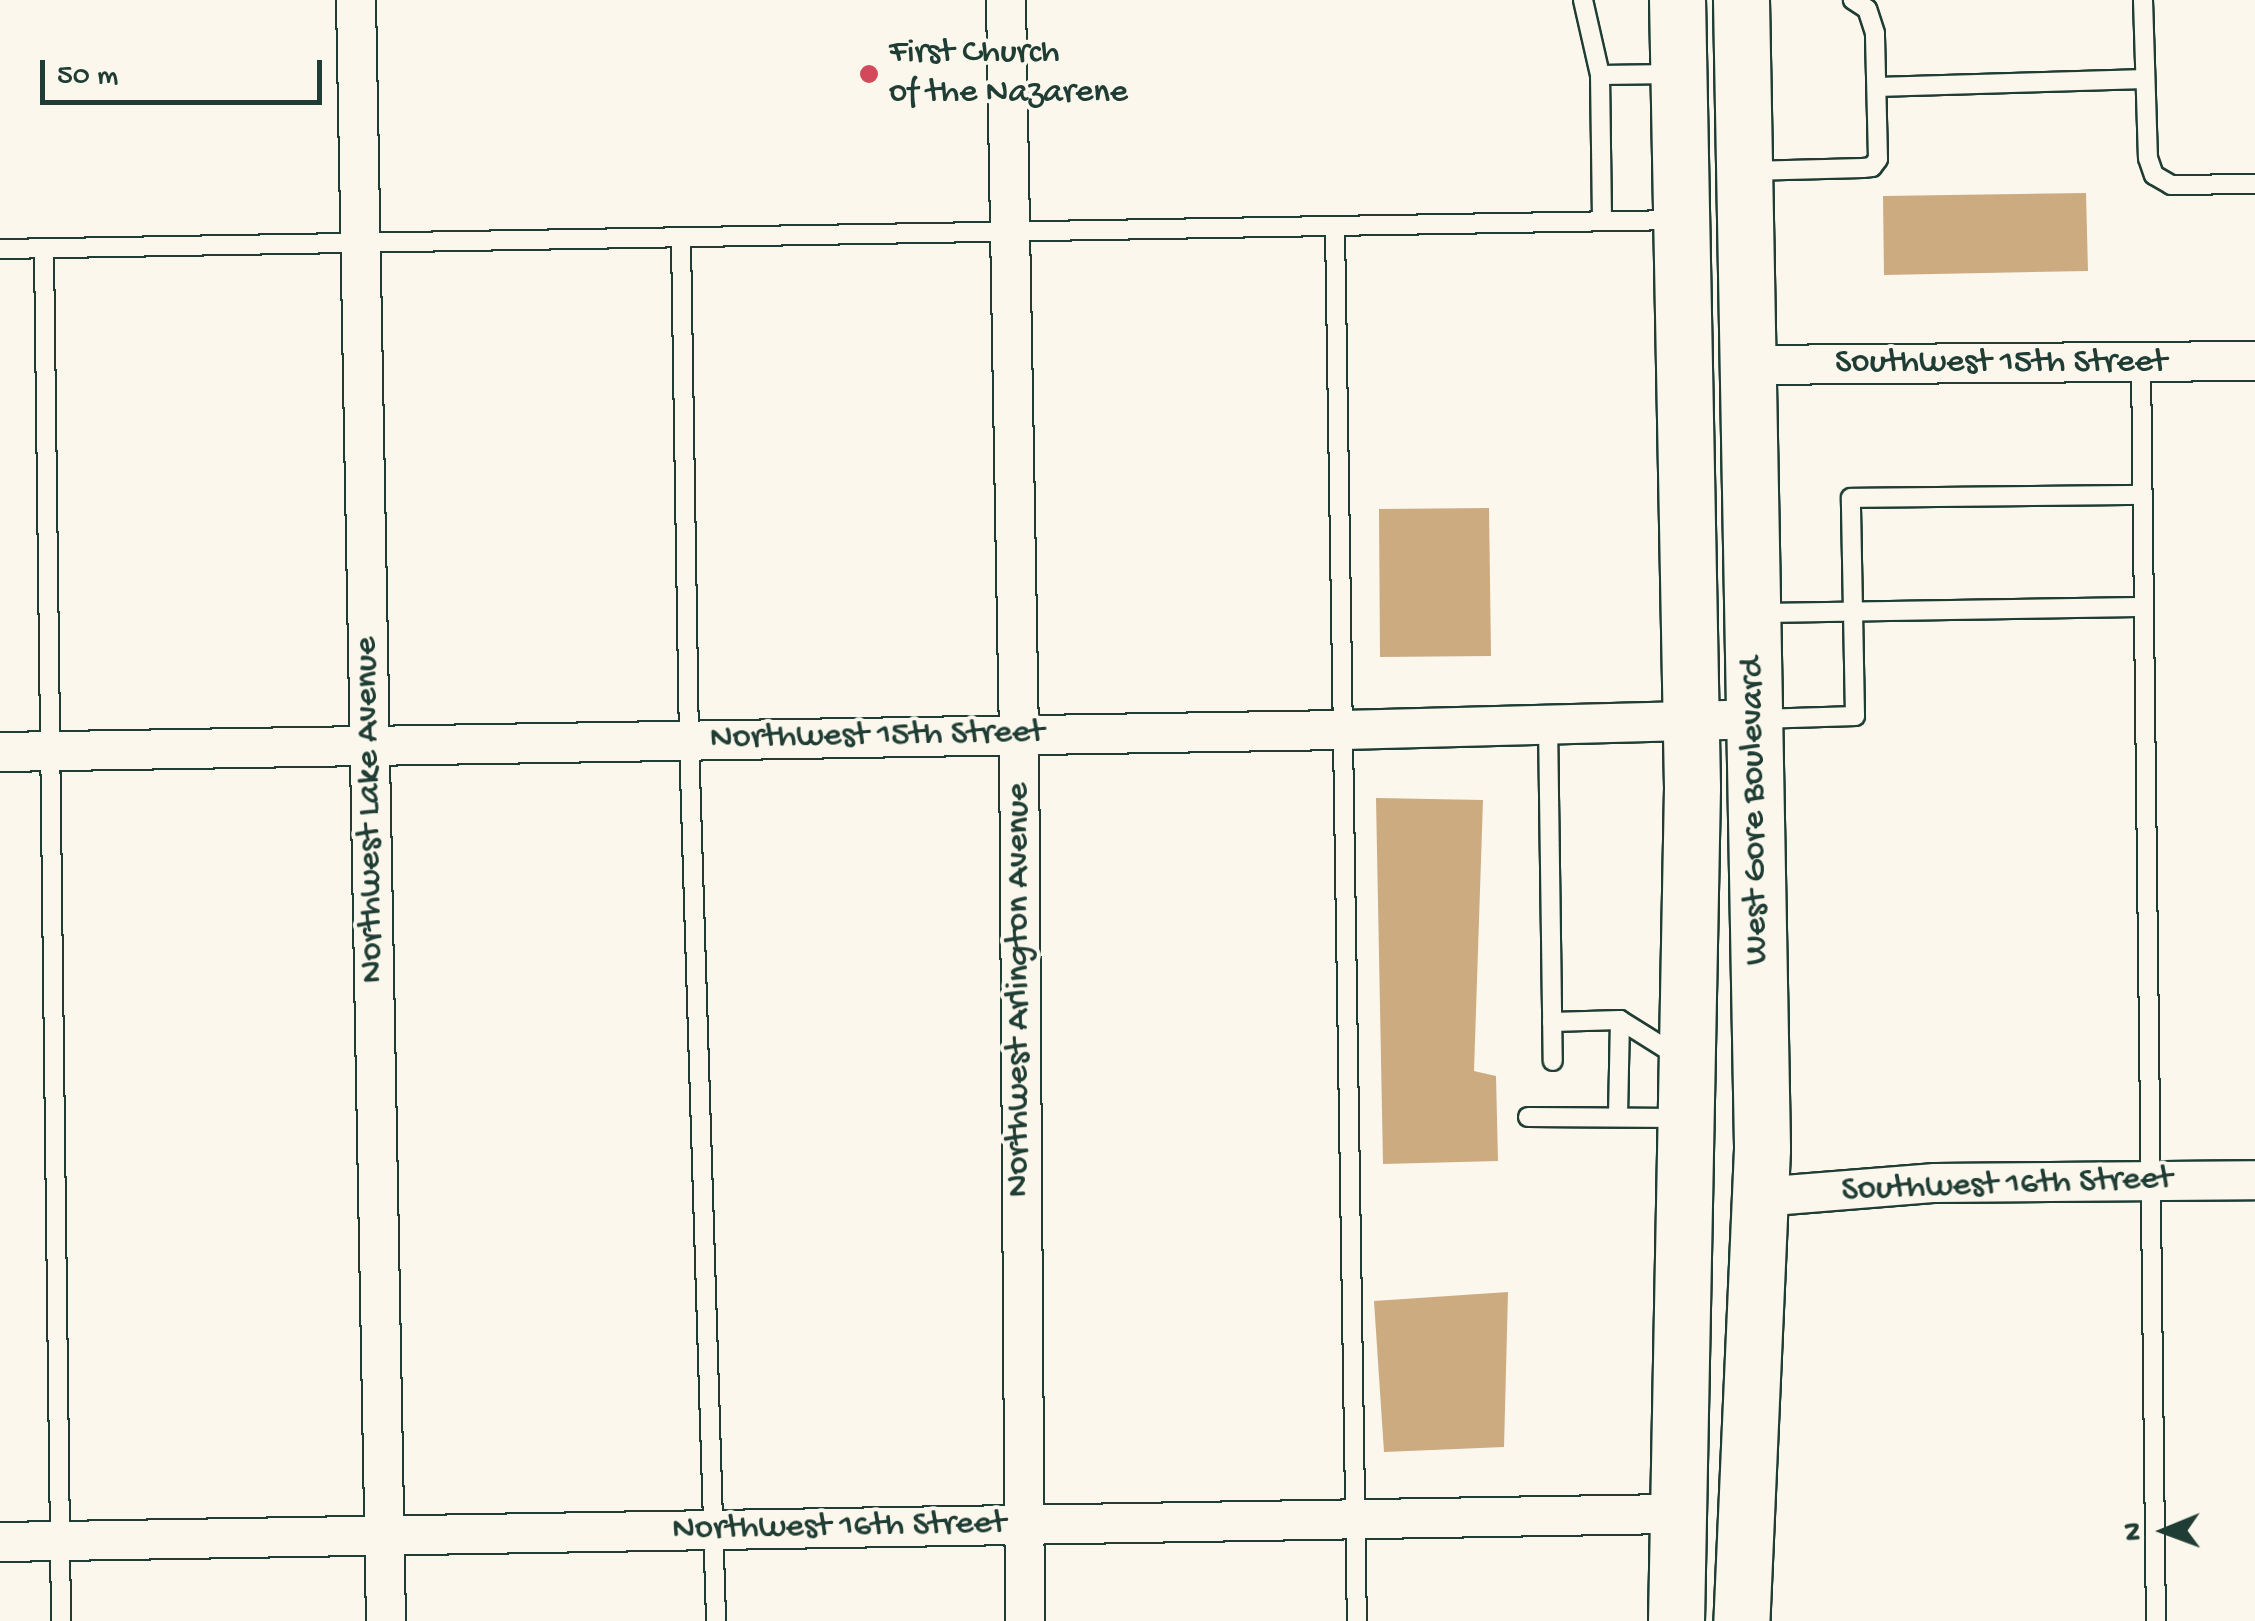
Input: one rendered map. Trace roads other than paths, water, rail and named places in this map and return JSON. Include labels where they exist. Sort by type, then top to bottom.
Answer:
[{"type":"main road","name":"West Gore Boulevard","points":[[1676,1621],[1691,720],[1677,0]]},
{"type":"main road","name":"West Gore Boulevard","points":[[1741,0],[1760,1198],[1741,1621]]},
{"type":"street","name":"Northwest Lake Avenue","points":[[356,0],[386,1621]]},
{"type":"street","name":"Northwest Arlington Avenue","points":[[1006,0],[1026,1621]]},
{"type":"street","name":"Southwest 15th Street","points":[[1747,365],[2255,361]]},
{"type":"street","name":"Northwest 15th Street","points":[[0,752],[1344,730],[1754,719]]},
{"type":"street","name":"Southwest 16th Street","points":[[1760,1198],[1935,1183],[2255,1180]]},
{"type":"street","name":"Northwest 16th Street","points":[[0,1542],[1678,1514]]},
{"type":"lane","points":[[1584,0],[1600,75],[1602,220]]},
{"type":"lane","points":[[1744,171],[1872,167],[1878,158],[1875,33],[1867,9],[1853,0]]},
{"type":"lane","points":[[2143,0],[2148,158],[2154,174],[2171,185],[2255,184]]},
{"type":"lane","points":[[1600,75],[1678,74]]},
{"type":"lane","points":[[1877,87],[2145,78]]},
{"type":"lane","points":[[0,250],[1682,220]]},
{"type":"lane","points":[[1335,228],[1357,1621]]},
{"type":"lane","points":[[681,239],[689,740],[716,1621]]},
{"type":"lane","points":[[44,249],[61,1621]]},
{"type":"lane","points":[[2142,363],[2156,1621]]},
{"type":"lane","points":[[1754,719],[1854,716],[1851,498],[2142,495]]},
{"type":"lane","points":[[1752,613],[2144,607]]},
{"type":"lane","points":[[1548,722],[1553,1061]]},
{"type":"lane","points":[[1552,1022],[1620,1020],[1686,1061]]},
{"type":"lane","points":[[1618,1117],[1620,1020]]},
{"type":"lane","points":[[1528,1117],[1686,1118]]},
{"type":"place","name":"First Church of the Nazarene","points":[[869,74]]}]
